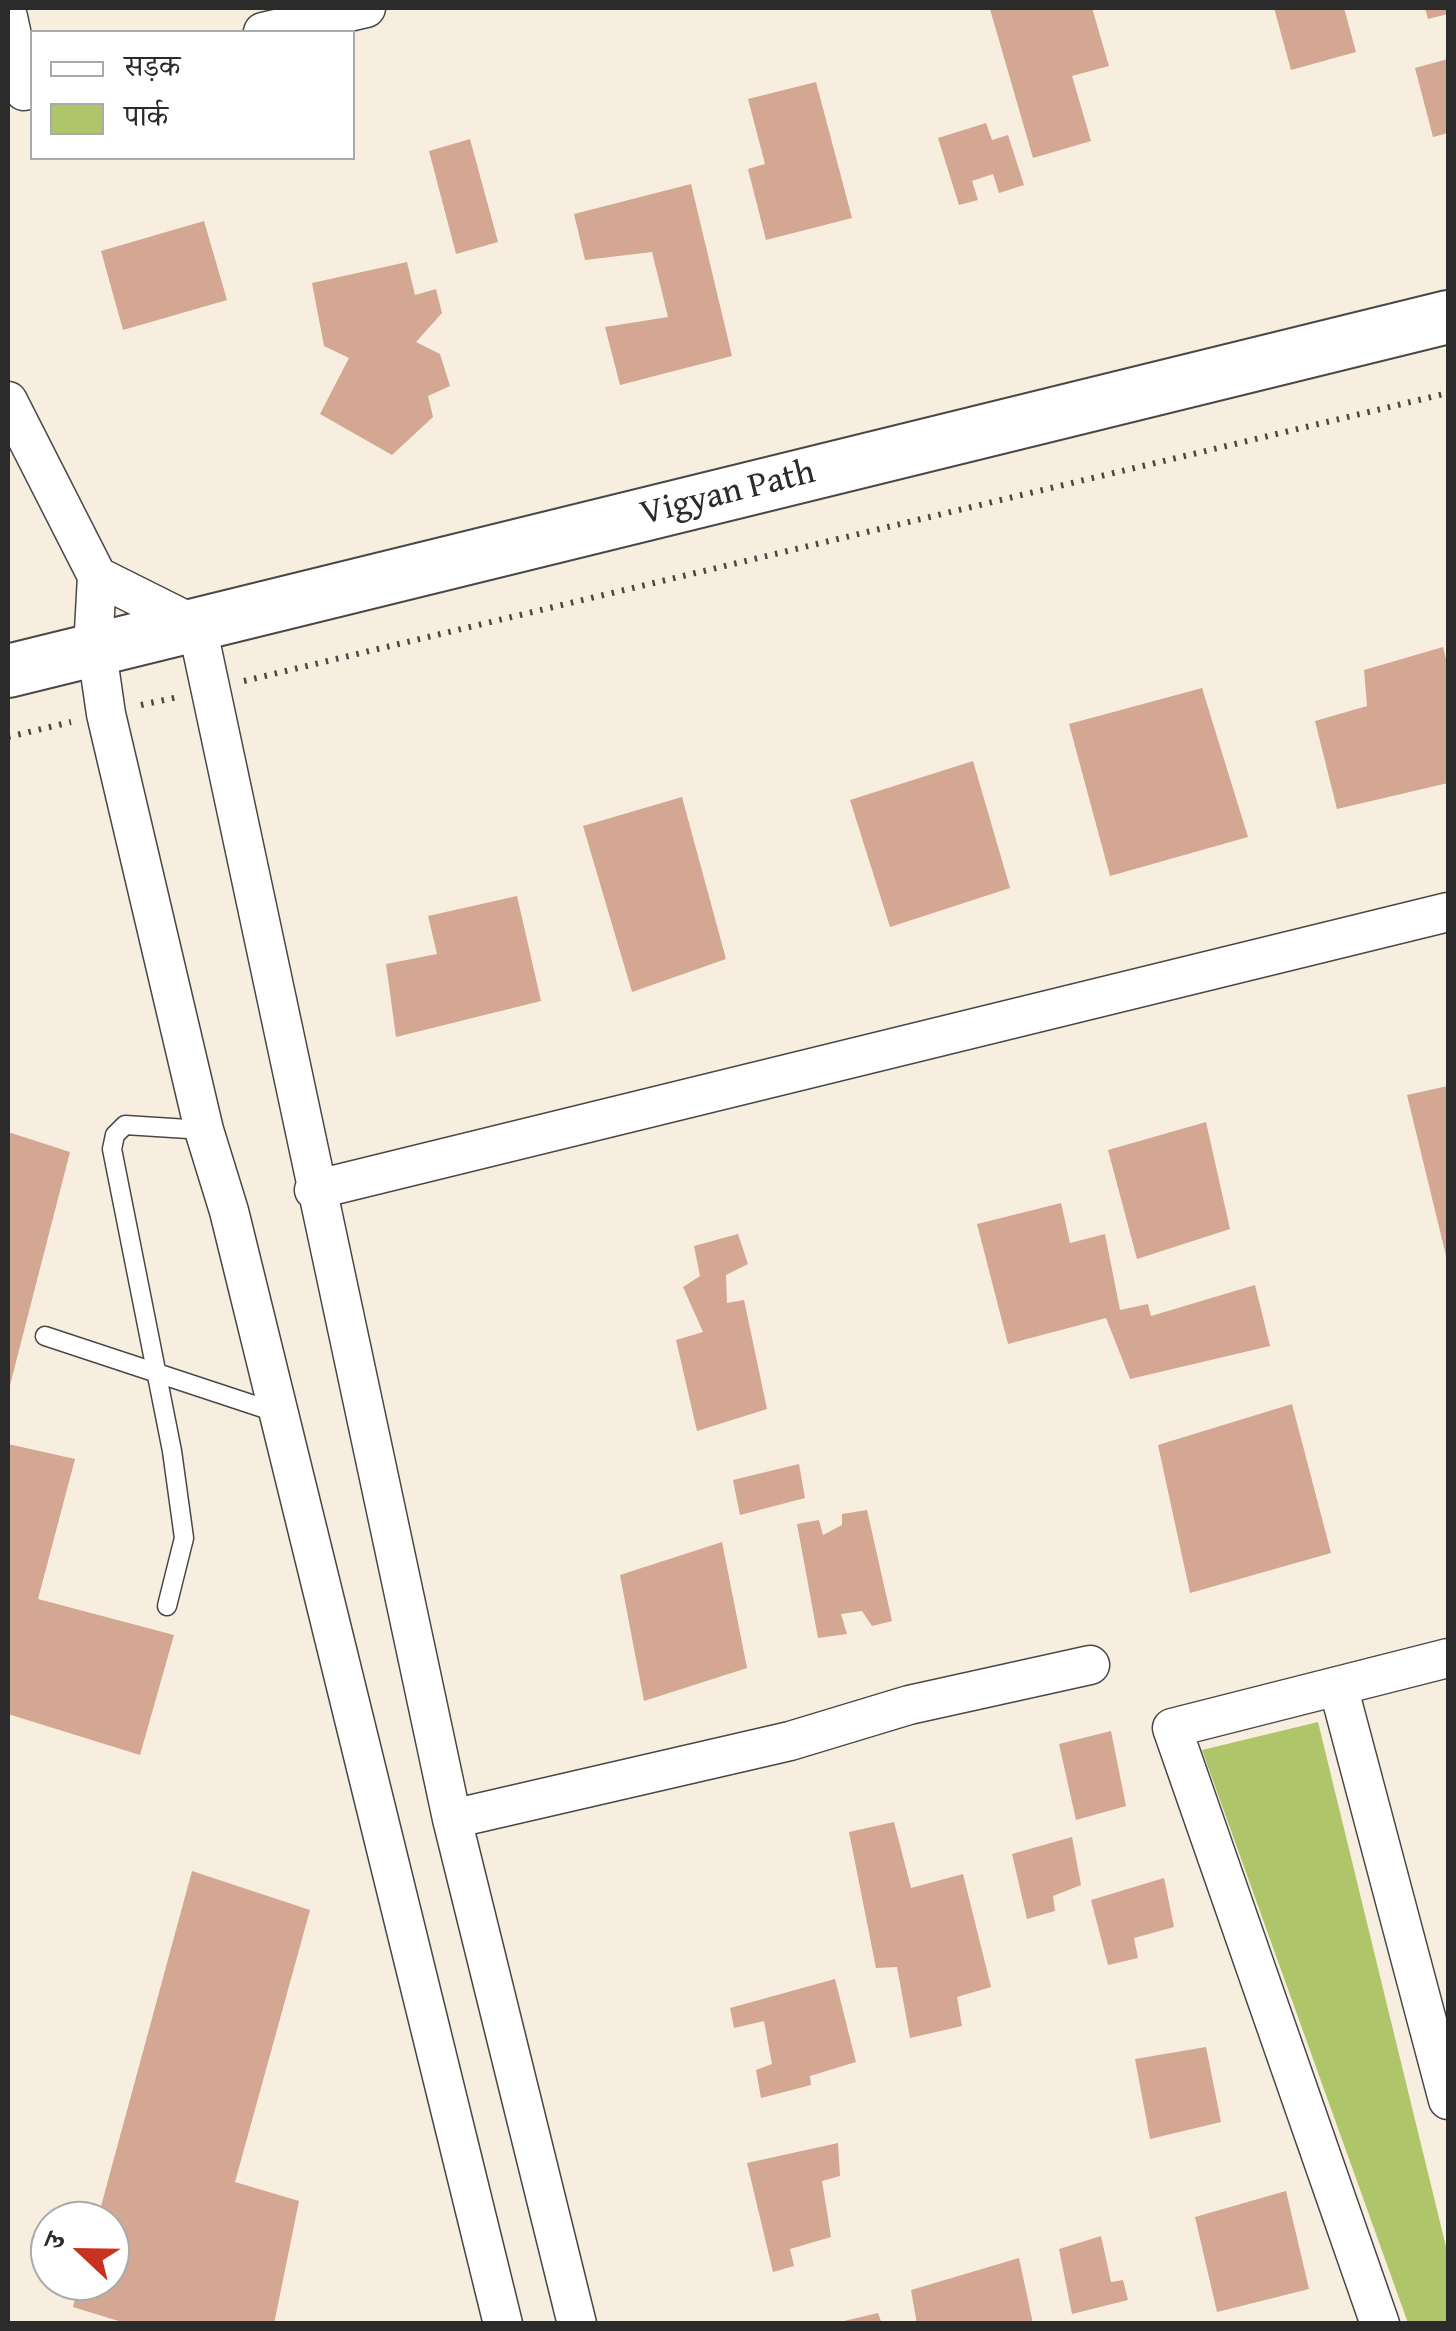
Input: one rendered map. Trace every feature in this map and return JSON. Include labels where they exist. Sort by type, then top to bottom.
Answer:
[{"type":"main road","name":"Vigyan Path","points":[[8,670],[1448,316]]},
{"type":"street","points":[[272,30],[366,8]]},
{"type":"street","points":[[8,17],[21,92]]},
{"type":"street","points":[[8,401],[97,576],[96,648],[106,714],[204,1130],[279,1413],[503,2324]]},
{"type":"street","points":[[97,576],[197,626],[314,1190],[452,1819],[578,2324]]},
{"type":"street","points":[[314,1190],[1448,912]]},
{"type":"street","points":[[1380,2324],[1172,1728],[1448,1658]]},
{"type":"street","points":[[452,1819],[790,1741],[909,1705],[1090,1664]]},
{"type":"street","points":[[1338,1686],[1448,2100]]},
{"type":"lane","points":[[167,1606],[184,1538],[157,1376],[112,1150],[115,1135],[125,1125],[204,1130]]},
{"type":"lane","points":[[46,1336],[157,1376],[279,1413]]},
{"type":"path","points":[[8,737],[1448,393]]},
{"type":"green space","points":[[1318,1722],[1448,2255],[1448,2323],[1408,2323],[1202,1750]]},
{"type":"building","points":[[1092,8],[1109,66],[1072,76],[1091,141],[1033,158],[990,9]]},
{"type":"building","points":[[1274,8],[1344,8],[1356,52],[1291,70]]},
{"type":"building","points":[[1425,8],[1448,8],[1448,14],[1428,19]]},
{"type":"building","points":[[1448,59],[1448,133],[1433,137],[1415,68]]},
{"type":"building","points":[[816,82],[852,218],[766,240],[748,169],[765,164],[748,99]]},
{"type":"building","points":[[986,123],[992,140],[1008,135],[1024,185],[999,193],[993,174],[972,181],[978,200],[959,205],[938,138]]},
{"type":"building","points":[[470,139],[498,242],[456,254],[429,151]]},
{"type":"building","points":[[691,184],[732,356],[620,385],[605,327],[668,317],[652,252],[585,260],[574,214]]},
{"type":"building","points":[[204,221],[227,300],[123,330],[101,251]]},
{"type":"building","points":[[407,262],[415,295],[436,289],[442,313],[416,342],[440,354],[450,386],[428,396],[433,417],[392,455],[320,414],[349,358],[324,346],[312,283]]},
{"type":"building","points":[[1443,647],[1448,667],[1448,783],[1337,809],[1315,721],[1367,706],[1364,670]]},
{"type":"building","points":[[1202,688],[1248,837],[1110,876],[1069,724]]},
{"type":"building","points":[[973,761],[1010,888],[890,927],[850,800]]},
{"type":"building","points":[[682,797],[726,959],[632,992],[583,826]]},
{"type":"building","points":[[517,896],[541,1001],[396,1037],[386,964],[437,954],[428,916]]},
{"type":"building","points":[[1448,1086],[1448,1260],[1447,1260],[1407,1095]]},
{"type":"building","points":[[1206,1122],[1230,1229],[1137,1259],[1108,1150]]},
{"type":"building","points":[[8,1132],[70,1152],[9,1389],[8,1388]]},
{"type":"building","points":[[1061,1203],[1070,1243],[1105,1234],[1120,1310],[1148,1304],[1151,1316],[1255,1285],[1270,1346],[1130,1379],[1106,1318],[1008,1344],[977,1224]]},
{"type":"building","points":[[738,1234],[748,1264],[726,1275],[727,1303],[744,1300],[767,1409],[697,1431],[676,1340],[703,1332],[683,1287],[700,1276],[694,1246]]},
{"type":"building","points":[[1292,1404],[1331,1553],[1190,1593],[1158,1445]]},
{"type":"building","points":[[8,1444],[75,1459],[38,1599],[174,1635],[140,1755],[8,1714]]},
{"type":"building","points":[[799,1464],[805,1498],[740,1515],[733,1480]]},
{"type":"building","points":[[867,1510],[892,1621],[872,1626],[862,1611],[841,1614],[847,1634],[818,1638],[797,1524],[819,1520],[823,1535],[842,1525],[842,1514]]},
{"type":"building","points":[[722,1542],[747,1668],[644,1701],[620,1575]]},
{"type":"building","points":[[1111,1731],[1126,1806],[1076,1820],[1059,1744]]},
{"type":"building","points":[[894,1822],[911,1888],[963,1874],[991,1987],[957,1997],[962,2026],[910,2038],[897,1967],[876,1968],[849,1832]]},
{"type":"building","points":[[1072,1837],[1081,1885],[1053,1896],[1055,1911],[1027,1919],[1012,1854]]},
{"type":"building","points":[[192,1871],[310,1910],[235,2182],[299,2201],[274,2324],[128,2324],[73,2307],[75,2301],[130,2301],[130,2201],[102,2201]]},
{"type":"building","points":[[1164,1878],[1174,1927],[1134,1938],[1138,1958],[1108,1965],[1091,1900]]},
{"type":"building","points":[[835,1979],[856,2062],[810,2076],[811,2085],[761,2098],[756,2070],[772,2064],[764,2021],[734,2028],[730,2008]]},
{"type":"building","points":[[1206,2047],[1221,2122],[1150,2139],[1135,2059]]},
{"type":"building","points":[[838,2143],[840,2176],[822,2181],[831,2237],[790,2249],[794,2266],[773,2272],[747,2163]]},
{"type":"building","points":[[1286,2191],[1309,2289],[1217,2312],[1195,2217]]},
{"type":"building","points":[[1101,2236],[1111,2282],[1123,2280],[1128,2300],[1072,2314],[1059,2249]]},
{"type":"building","points":[[1019,2258],[1033,2324],[917,2324],[911,2290]]},
{"type":"building","points":[[878,2313],[882,2324],[840,2324],[840,2322]]}]
